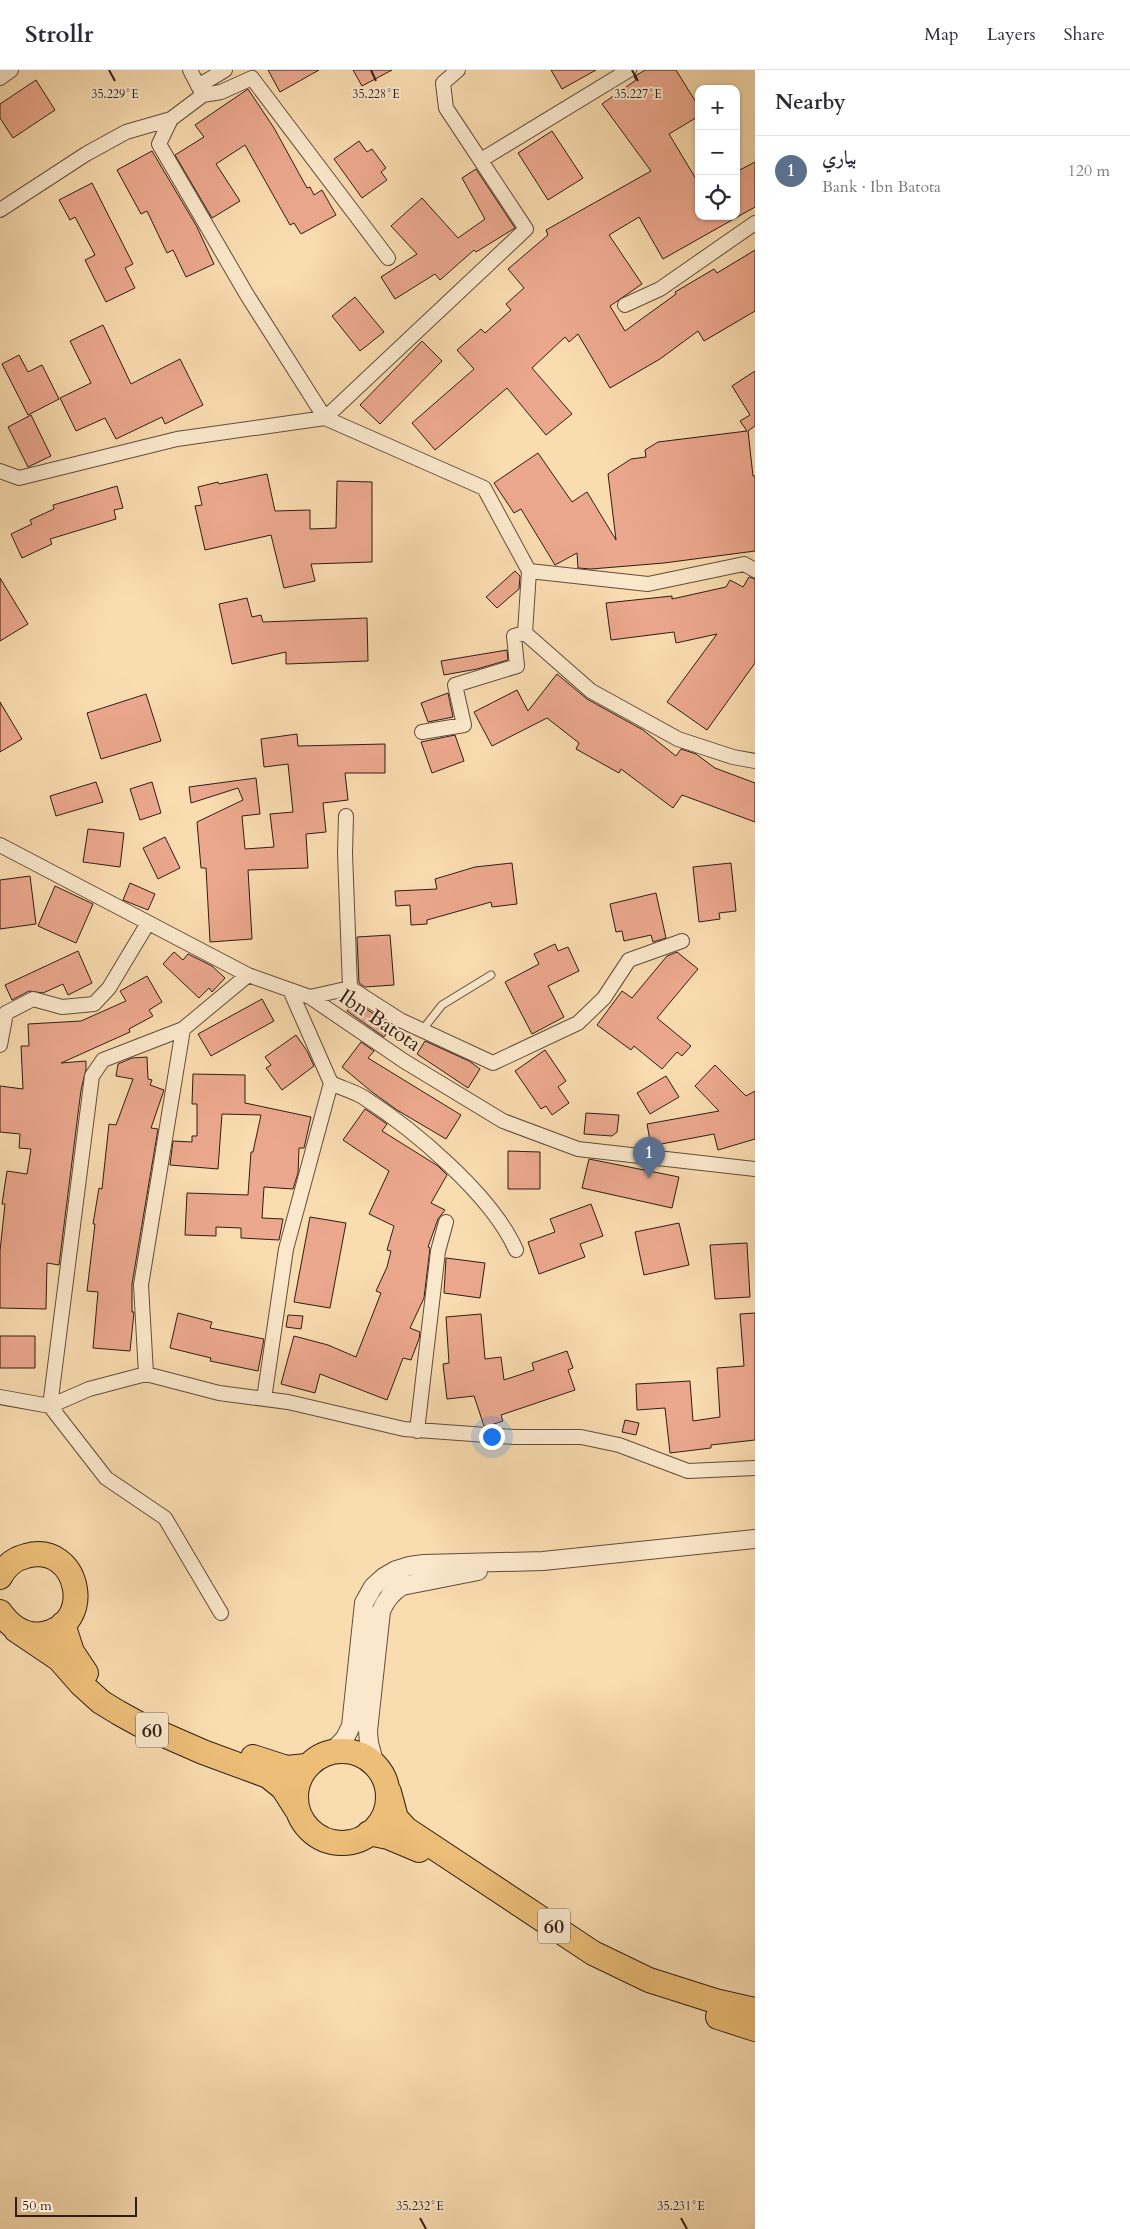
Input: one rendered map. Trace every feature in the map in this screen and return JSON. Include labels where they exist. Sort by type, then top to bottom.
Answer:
[{"type":"highway","points":[[0,1577],[9,1565],[19,1558],[32,1554],[44,1555],[56,1559],[66,1567],[73,1578],[77,1590],[76,1603],[71,1614],[63,1624],[53,1631],[41,1635],[28,1634],[16,1630]]},
{"type":"highway","name":"60","points":[[0,1612],[16,1630],[59,1659],[81,1684],[102,1702],[119,1713],[202,1752],[268,1776],[283,1788],[303,1824],[314,1834],[327,1841],[342,1843],[358,1840],[369,1833],[381,1822],[387,1808],[388,1792]]},
{"type":"highway","name":"60","points":[[63,1624],[72,1652],[81,1667],[116,1699],[143,1715],[263,1761],[287,1768],[306,1766]]},
{"type":"highway","points":[[296,1810],[295,1794],[298,1779],[306,1766],[318,1757],[333,1751],[348,1751],[363,1756],[375,1765]]},
{"type":"highway","name":"60","points":[[375,1765],[384,1777],[396,1818],[406,1829],[593,1953],[649,1980],[715,2001],[755,2010]]},
{"type":"highway","name":"60","points":[[369,1833],[388,1837],[414,1847],[442,1864],[558,1944],[638,1992],[718,2017],[755,2024]]},
{"type":"highway","points":[[718,2017],[755,2029]]},
{"type":"street","points":[[0,78],[11,70]]},
{"type":"street","points":[[190,70],[200,90]]},
{"type":"street","points":[[225,70],[200,90],[171,119],[159,144],[247,295],[325,418]]},
{"type":"street","points":[[325,418],[526,229],[446,108],[443,82],[458,70]]},
{"type":"street","points":[[481,160],[630,70]]},
{"type":"street","points":[[200,90],[221,92],[252,78],[388,258]]},
{"type":"street","points":[[0,210],[86,154],[126,132],[171,119]]},
{"type":"street","points":[[625,305],[660,289],[755,223]]},
{"type":"street","points":[[0,471],[19,478],[177,438],[325,418],[484,488],[529,571],[525,633]]},
{"type":"street","points":[[529,571],[648,584],[744,564],[755,570]]},
{"type":"street","points":[[422,732],[464,725],[455,685],[517,666],[514,636],[525,633]]},
{"type":"street","points":[[525,633],[591,691],[678,739],[732,757],[755,761]]},
{"type":"street","points":[[346,816],[345,853],[350,988]]},
{"type":"street","name":"Ibn Batota","points":[[0,845],[248,974],[310,997],[404,1060],[503,1121],[578,1149],[755,1169]]},
{"type":"street","points":[[0,1045],[6,1013],[33,999],[62,1007],[94,1004],[109,988],[148,923]]},
{"type":"street","points":[[310,997],[350,988],[400,1020],[493,1063],[578,1023],[604,998],[628,960],[682,941]]},
{"type":"street","points":[[221,1613],[165,1518],[106,1478],[50,1406],[92,1076],[103,1060],[183,1029],[248,974]]},
{"type":"street","points":[[264,1399],[286,1249],[331,1083],[290,990]]},
{"type":"street","points":[[146,1374],[141,1285],[183,1029]]},
{"type":"street","points":[[331,1083],[369,1102],[464,1178],[508,1231],[516,1250]]},
{"type":"street","points":[[417,1430],[438,1250],[446,1222]]},
{"type":"street","points":[[0,1397],[50,1406],[89,1389],[146,1374],[219,1393],[288,1402],[404,1430],[514,1438],[581,1437],[619,1445],[688,1471],[755,1468]]},
{"type":"street","points":[[375,1765],[368,1731],[384,1604],[392,1592],[402,1586],[543,1561],[755,1539]]},
{"type":"street","points":[[333,1751],[345,1738],[351,1726],[364,1604],[373,1587],[384,1577],[396,1570],[424,1564],[543,1561]]},
{"type":"lane","points":[[423,1029],[442,1005],[491,975]]},
{"type":"building","points":[[268,70],[319,70],[280,92]]},
{"type":"building","points":[[353,70],[392,70],[362,86]]},
{"type":"building","points":[[551,70],[596,70],[562,89]]},
{"type":"building","points":[[645,70],[676,70],[695,101],[695,118],[669,134],[695,177],[695,220],[732,220],[663,259],[639,217],[609,235],[642,284],[610,306],[625,331],[676,294],[675,292],[714,269],[717,273],[755,250],[755,311],[704,341],[698,331],[660,359],[610,388],[578,334],[569,342],[565,337],[532,368],[572,414],[546,435],[507,388],[435,450],[412,423],[474,369],[457,350],[481,329],[485,333],[511,310],[506,304],[524,288],[508,269],[548,235],[546,230],[651,171],[602,104],[636,80],[634,77]]},
{"type":"building","points":[[36,80],[55,110],[13,138],[0,118],[0,104]]},
{"type":"building","points":[[248,89],[274,128],[307,188],[310,187],[314,195],[322,190],[336,215],[301,234],[294,223],[290,225],[245,145],[216,164],[240,201],[212,218],[175,155],[204,137],[195,125]]},
{"type":"building","points":[[552,131],[583,178],[548,200],[518,153]]},
{"type":"building","points":[[359,141],[367,152],[372,149],[386,168],[381,172],[387,180],[362,198],[334,159]]},
{"type":"building","points":[[152,151],[197,227],[214,264],[186,277],[173,250],[167,253],[147,211],[141,214],[117,170]]},
{"type":"building","points":[[755,162],[755,207],[740,215],[740,170]]},
{"type":"building","points":[[476,169],[515,228],[476,252],[474,250],[440,280],[435,274],[395,299],[381,277],[417,254],[391,226],[422,198],[458,238],[485,219],[462,178]]},
{"type":"building","points":[[92,183],[133,264],[125,268],[135,288],[106,302],[85,260],[95,255],[75,217],[70,220],[59,200]]},
{"type":"building","points":[[355,297],[384,332],[360,351],[332,316]]},
{"type":"building","points":[[103,325],[131,384],[180,359],[203,405],[165,424],[162,417],[116,439],[105,418],[76,431],[60,398],[91,383],[70,341]]},
{"type":"building","points":[[422,341],[442,361],[380,424],[360,405]]},
{"type":"building","points":[[19,355],[28,372],[42,365],[59,399],[28,415],[2,364]]},
{"type":"building","points":[[755,371],[755,426],[748,431],[753,476],[755,476],[755,551],[664,563],[591,569],[578,568],[577,553],[555,565],[521,509],[514,513],[494,483],[538,453],[572,502],[587,492],[616,540],[608,474],[631,459],[646,457],[645,450],[658,442],[747,431],[740,421],[750,415],[732,386]]},
{"type":"building","points":[[31,415],[51,456],[28,467],[8,427]]},
{"type":"building","points":[[267,474],[275,511],[310,510],[310,529],[336,528],[337,481],[372,482],[372,562],[311,564],[315,581],[284,588],[271,535],[205,550],[195,506],[202,505],[198,487]]},
{"type":"building","points":[[117,486],[123,508],[114,510],[116,519],[50,539],[52,544],[22,558],[11,534],[32,524],[30,520],[54,509],[53,505]]},
{"type":"building","points":[[515,571],[520,576],[519,589],[497,608],[486,597]]},
{"type":"building","points":[[749,577],[755,579],[755,663],[707,730],[667,702],[717,634],[676,643],[674,632],[611,640],[606,603],[672,596],[672,599],[726,587],[730,580],[743,587]]},
{"type":"building","points":[[0,578],[28,624],[0,641]]},
{"type":"building","points":[[247,598],[252,617],[261,615],[263,622],[367,618],[368,661],[286,664],[286,652],[232,664],[219,604]]},
{"type":"building","points":[[507,650],[508,660],[477,669],[444,675],[441,661]]},
{"type":"building","points":[[557,674],[587,699],[643,730],[676,756],[681,749],[696,754],[715,768],[755,783],[755,822],[682,795],[673,808],[621,769],[619,773],[576,749],[579,743],[547,718],[492,746],[474,712],[517,690],[528,711]]},
{"type":"building","points":[[448,693],[453,717],[428,722],[421,703]]},
{"type":"building","points":[[146,694],[161,741],[101,759],[87,713]]},
{"type":"building","points":[[0,702],[22,739],[0,752]]},
{"type":"building","points":[[297,734],[298,746],[385,744],[385,773],[345,773],[348,800],[323,803],[326,832],[306,834],[308,868],[248,870],[252,939],[210,942],[206,868],[201,868],[197,822],[243,800],[238,788],[191,803],[189,787],[256,778],[260,814],[242,816],[245,849],[274,847],[270,814],[293,812],[288,764],[264,767],[261,739]]},
{"type":"building","points":[[455,735],[464,761],[432,773],[421,742]]},
{"type":"building","points":[[96,782],[103,802],[56,816],[50,796]]},
{"type":"building","points":[[152,782],[161,813],[140,820],[130,789]]},
{"type":"building","points":[[88,829],[124,833],[120,867],[83,862]]},
{"type":"building","points":[[165,837],[180,868],[158,879],[143,848]]},
{"type":"building","points":[[512,863],[517,904],[492,907],[491,902],[427,920],[427,924],[411,925],[410,905],[396,906],[395,891],[437,889],[435,879],[475,867]]},
{"type":"building","points":[[731,863],[736,911],[719,913],[720,919],[699,922],[693,867]]},
{"type":"building","points":[[30,876],[36,924],[0,929],[0,880]]},
{"type":"building","points":[[130,883],[155,894],[148,910],[123,900]]},
{"type":"building","points":[[55,886],[93,904],[76,943],[38,926]]},
{"type":"building","points":[[656,893],[666,938],[653,942],[651,935],[624,941],[622,931],[616,932],[610,904]]},
{"type":"building","points":[[390,935],[394,985],[365,987],[359,983],[357,937]]},
{"type":"building","points":[[555,944],[558,951],[568,947],[579,971],[548,986],[564,1017],[532,1034],[505,982],[539,964],[534,954]]},
{"type":"building","points":[[78,951],[92,983],[68,995],[63,984],[43,993],[29,991],[12,1000],[5,985]]},
{"type":"building","points":[[174,952],[183,960],[188,954],[212,966],[225,978],[212,992],[209,988],[199,998],[163,964]]},
{"type":"building","points":[[677,952],[698,969],[657,1018],[691,1046],[682,1056],[677,1052],[662,1069],[634,1046],[631,1050],[597,1025],[622,991],[632,998],[667,956]]},
{"type":"building","points":[[147,976],[162,1002],[149,1010],[153,1016],[129,1029],[130,1032],[61,1063],[86,1061],[59,1265],[47,1263],[46,1309],[0,1308],[0,1251],[5,1204],[2,1204],[7,1171],[27,1174],[31,1149],[19,1148],[20,1134],[0,1132],[0,1086],[23,1089],[21,1046],[29,1046],[28,1024],[81,1021],[126,1001],[120,991]]},
{"type":"building","points":[[262,999],[274,1021],[211,1056],[198,1034]]},
{"type":"building","points":[[354,1001],[392,1026],[384,1037],[347,1011]]},
{"type":"building","points":[[296,1035],[314,1066],[282,1090],[266,1068],[271,1065],[265,1057]]},
{"type":"building","points":[[425,1041],[469,1061],[480,1069],[468,1088],[417,1054]]},
{"type":"building","points":[[361,1042],[374,1051],[368,1058],[461,1115],[446,1139],[397,1110],[342,1067]]},
{"type":"building","points":[[545,1050],[566,1081],[558,1087],[569,1103],[552,1115],[546,1106],[541,1109],[515,1071]]},
{"type":"building","points":[[147,1057],[148,1079],[152,1080],[150,1085],[164,1090],[151,1128],[158,1129],[132,1284],[132,1312],[134,1312],[130,1351],[93,1348],[98,1292],[87,1291],[95,1224],[93,1224],[99,1188],[102,1189],[109,1124],[116,1125],[133,1079],[116,1076],[118,1064],[132,1058]]},
{"type":"building","points":[[715,1065],[746,1096],[755,1091],[755,1139],[718,1150],[714,1134],[651,1146],[647,1124],[719,1111],[695,1086]]},
{"type":"building","points":[[193,1074],[245,1075],[245,1103],[311,1117],[304,1148],[299,1148],[298,1173],[293,1189],[264,1187],[262,1218],[283,1219],[279,1240],[241,1238],[241,1228],[216,1227],[216,1236],[185,1235],[187,1193],[248,1195],[251,1152],[253,1152],[261,1115],[222,1114],[218,1169],[170,1165],[173,1141],[192,1142],[192,1136],[197,1136],[197,1104],[192,1104]]},
{"type":"building","points":[[666,1076],[679,1097],[650,1114],[637,1093]]},
{"type":"building","points":[[365,1109],[387,1124],[382,1131],[438,1166],[447,1175],[431,1203],[445,1210],[438,1219],[428,1247],[430,1248],[424,1298],[410,1328],[420,1332],[419,1339],[411,1360],[403,1358],[387,1400],[320,1374],[315,1393],[281,1384],[294,1336],[328,1345],[356,1357],[381,1293],[376,1291],[387,1267],[391,1251],[387,1250],[394,1226],[369,1214],[389,1171],[343,1140]]},
{"type":"building","points":[[586,1113],[619,1115],[617,1132],[612,1136],[584,1134]]},
{"type":"building","points":[[508,1151],[540,1152],[540,1189],[508,1189]]},
{"type":"building","points":[[589,1159],[679,1177],[672,1208],[582,1188]]},
{"type":"building","points":[[591,1204],[603,1236],[580,1244],[585,1257],[539,1274],[528,1242],[555,1232],[550,1219]]},
{"type":"building","points":[[310,1217],[346,1223],[330,1308],[294,1302]]},
{"type":"building","points":[[679,1223],[689,1265],[644,1275],[635,1232]]},
{"type":"building","points":[[747,1243],[750,1297],[715,1299],[710,1245]]},
{"type":"building","points":[[446,1258],[485,1263],[480,1298],[444,1293]]},
{"type":"building","points":[[178,1313],[212,1322],[210,1328],[264,1339],[258,1371],[210,1361],[211,1358],[170,1348]]},
{"type":"building","points":[[755,1313],[755,1440],[711,1445],[711,1448],[670,1453],[665,1408],[637,1410],[636,1384],[690,1381],[693,1421],[720,1417],[717,1368],[744,1366],[740,1314]]},
{"type":"building","points":[[481,1314],[485,1359],[501,1357],[504,1380],[534,1370],[532,1363],[567,1351],[573,1368],[568,1370],[575,1390],[501,1415],[503,1421],[488,1426],[484,1426],[474,1396],[447,1399],[443,1364],[449,1363],[446,1317]]},
{"type":"building","points":[[288,1315],[303,1316],[301,1329],[286,1327]]},
{"type":"building","points":[[0,1336],[35,1336],[35,1368],[0,1368]]},
{"type":"building","points":[[625,1420],[639,1423],[636,1435],[622,1432]]},
{"type":"place","name":"بياري","points":[[649,1178]]}]
